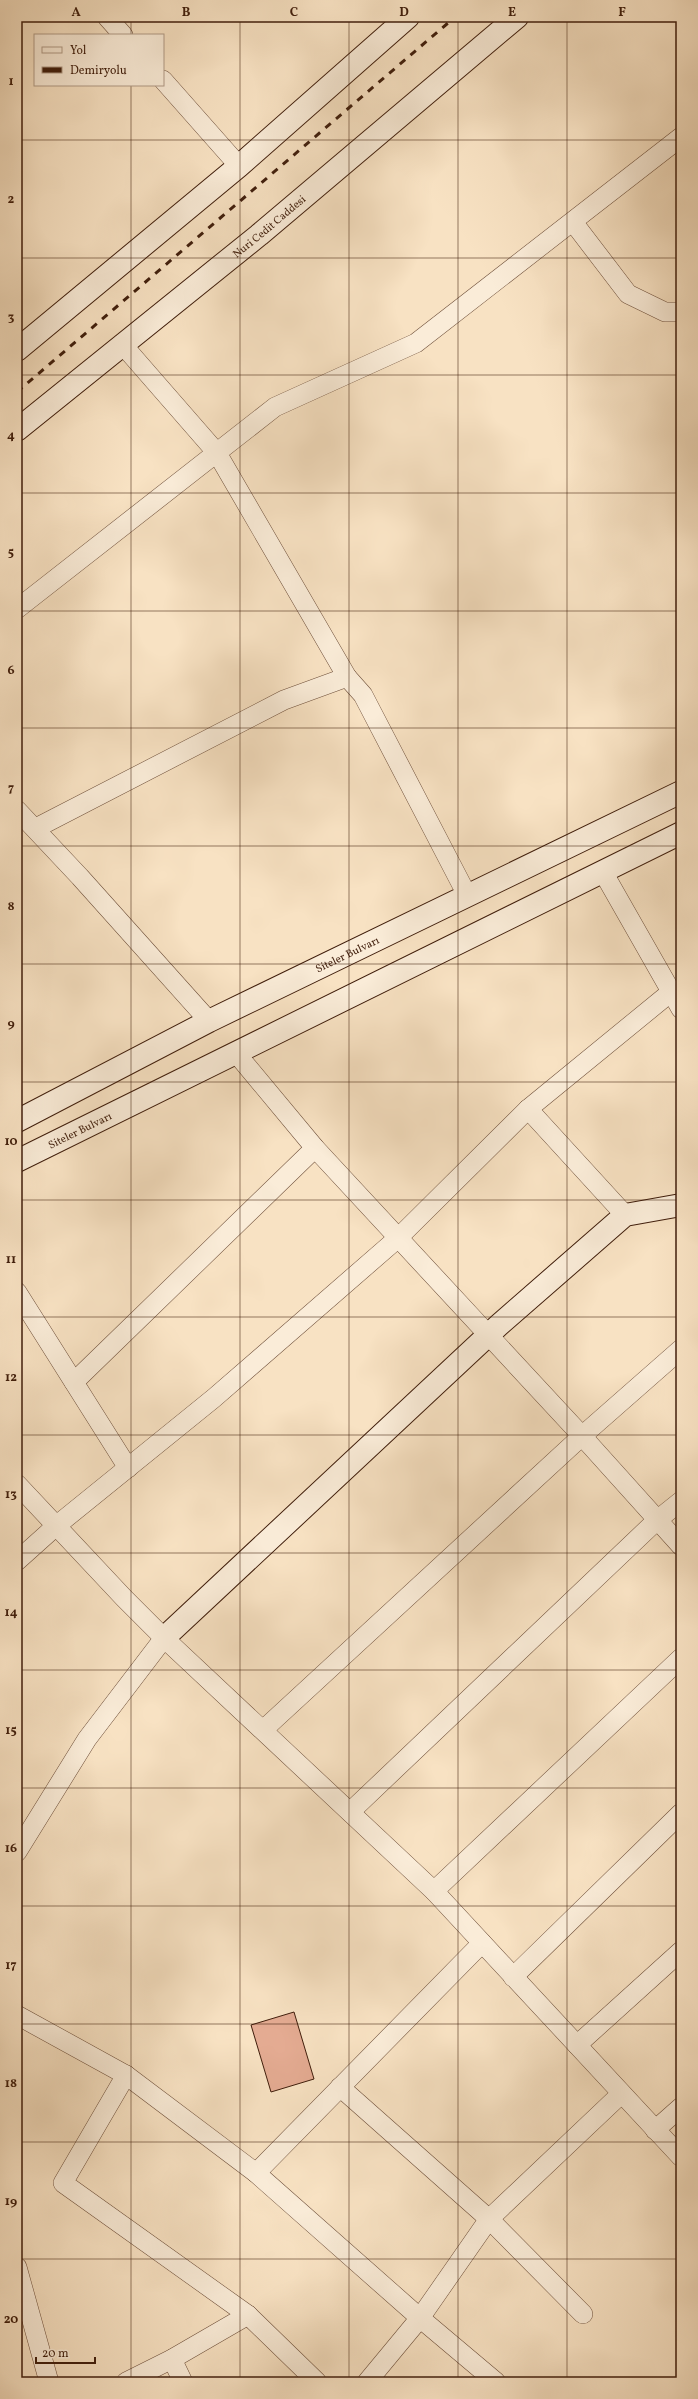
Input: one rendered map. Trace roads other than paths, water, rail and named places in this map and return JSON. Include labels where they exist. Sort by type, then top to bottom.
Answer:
[{"type":"street","points":[[107,17],[122,34]]},
{"type":"street","points":[[18,348],[239,166],[408,17]]},
{"type":"street","name":"Nuri Cedit Caddesi","points":[[17,430],[259,235],[517,17]]},
{"type":"street","points":[[164,81],[239,166]]},
{"type":"street","points":[[17,609],[275,407],[416,343],[573,222],[681,136]]},
{"type":"street","points":[[573,222],[628,294],[666,312],[681,312]]},
{"type":"street","points":[[122,344],[217,453],[347,677],[363,695],[467,895]]},
{"type":"street","points":[[36,828],[284,700],[347,677]]},
{"type":"street","name":"Siteler Bulvarı","points":[[17,1121],[209,1021],[681,792]]},
{"type":"street","points":[[17,810],[36,828],[209,1021]]},
{"type":"street","name":"Siteler Bulvarı","points":[[17,1161],[681,833]]},
{"type":"street","points":[[603,872],[681,1009]]},
{"type":"street","points":[[17,1561],[56,1526],[214,1398],[398,1238],[528,1109],[671,992]]},
{"type":"street","points":[[236,1053],[315,1148],[582,1436],[656,1521],[681,1546]]},
{"type":"street","points":[[528,1109],[625,1215]]},
{"type":"street","points":[[74,1382],[315,1148]]},
{"type":"street","points":[[17,1852],[87,1739],[164,1638],[488,1335],[625,1215],[681,1205]]},
{"type":"street","points":[[17,1292],[128,1468]]},
{"type":"street","points":[[263,1730],[582,1436],[681,1349]]},
{"type":"street","points":[[17,1484],[164,1638],[434,1892],[681,2158]]},
{"type":"street","points":[[350,1812],[656,1521],[681,1501]]},
{"type":"street","points":[[434,1892],[681,1658]]},
{"type":"street","points":[[513,1976],[681,1813]]},
{"type":"street","points":[[256,2173],[482,1943]]},
{"type":"street","points":[[577,2045],[681,1951]]},
{"type":"street","points":[[17,2015],[126,2075],[256,2173],[420,2318],[496,2382]]},
{"type":"street","points":[[126,2075],[63,2183],[248,2315],[317,2382]]},
{"type":"street","points":[[340,2087],[489,2219],[583,2314]]},
{"type":"street","points":[[367,2382],[420,2318],[489,2219],[621,2094]]},
{"type":"street","points":[[655,2130],[681,2107]]},
{"type":"street","points":[[17,2266],[49,2382]]},
{"type":"street","points":[[126,2382],[172,2359],[248,2315]]},
{"type":"street","points":[[172,2359],[183,2382]]},
{"type":"railway","points":[[17,392],[455,17]]}]
